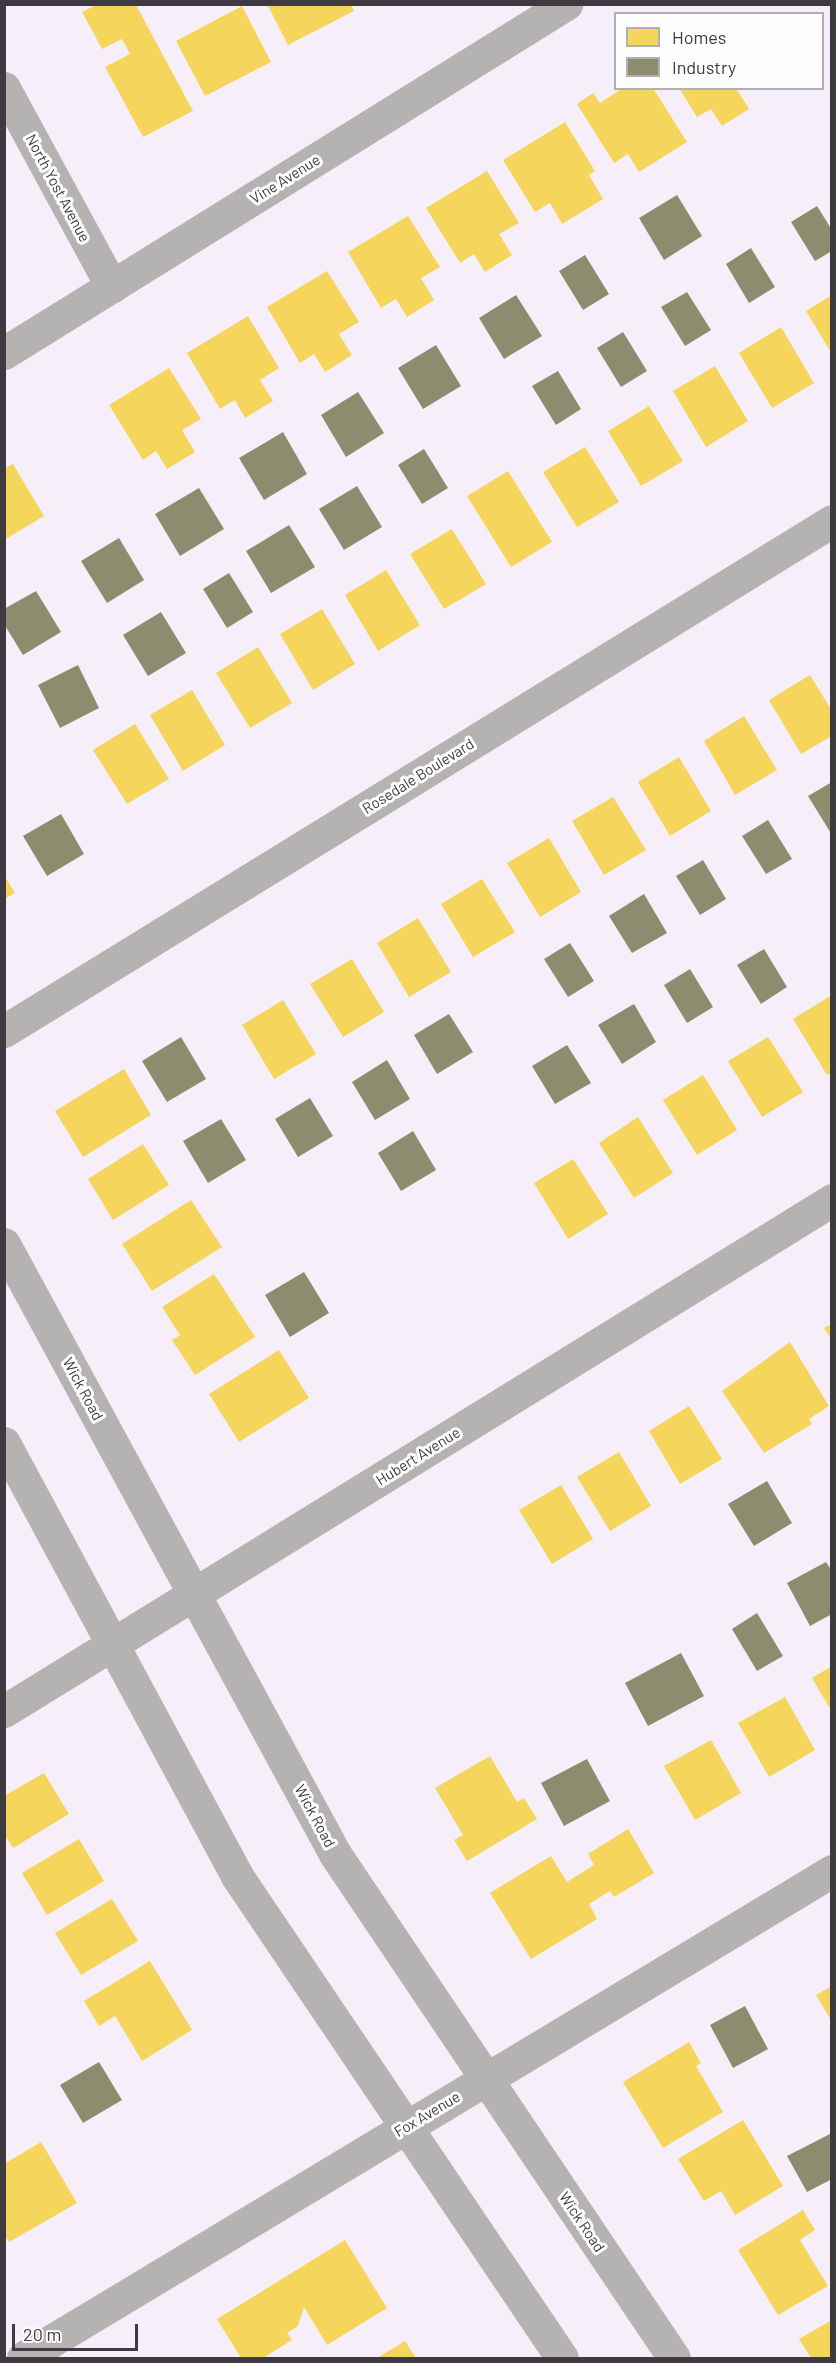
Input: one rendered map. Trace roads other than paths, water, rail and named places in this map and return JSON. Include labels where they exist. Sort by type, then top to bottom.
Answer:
[{"type":"street","name":"Vine Avenue","points":[[4,353],[566,4]]},
{"type":"street","name":"North Yost Avenue","points":[[4,88],[112,286]]},
{"type":"street","name":"Rosedale Boulevard","points":[[4,1031],[831,521]]},
{"type":"street","name":"Hubert Avenue","points":[[4,1711],[831,1200]]},
{"type":"street","name":"Wick Road","points":[[4,1244],[335,1854],[674,2358]]},
{"type":"street","points":[[4,1443],[237,1876],[404,2128],[562,2358]]},
{"type":"street","name":"Fox Avenue","points":[[23,2358],[831,1870]]}]
